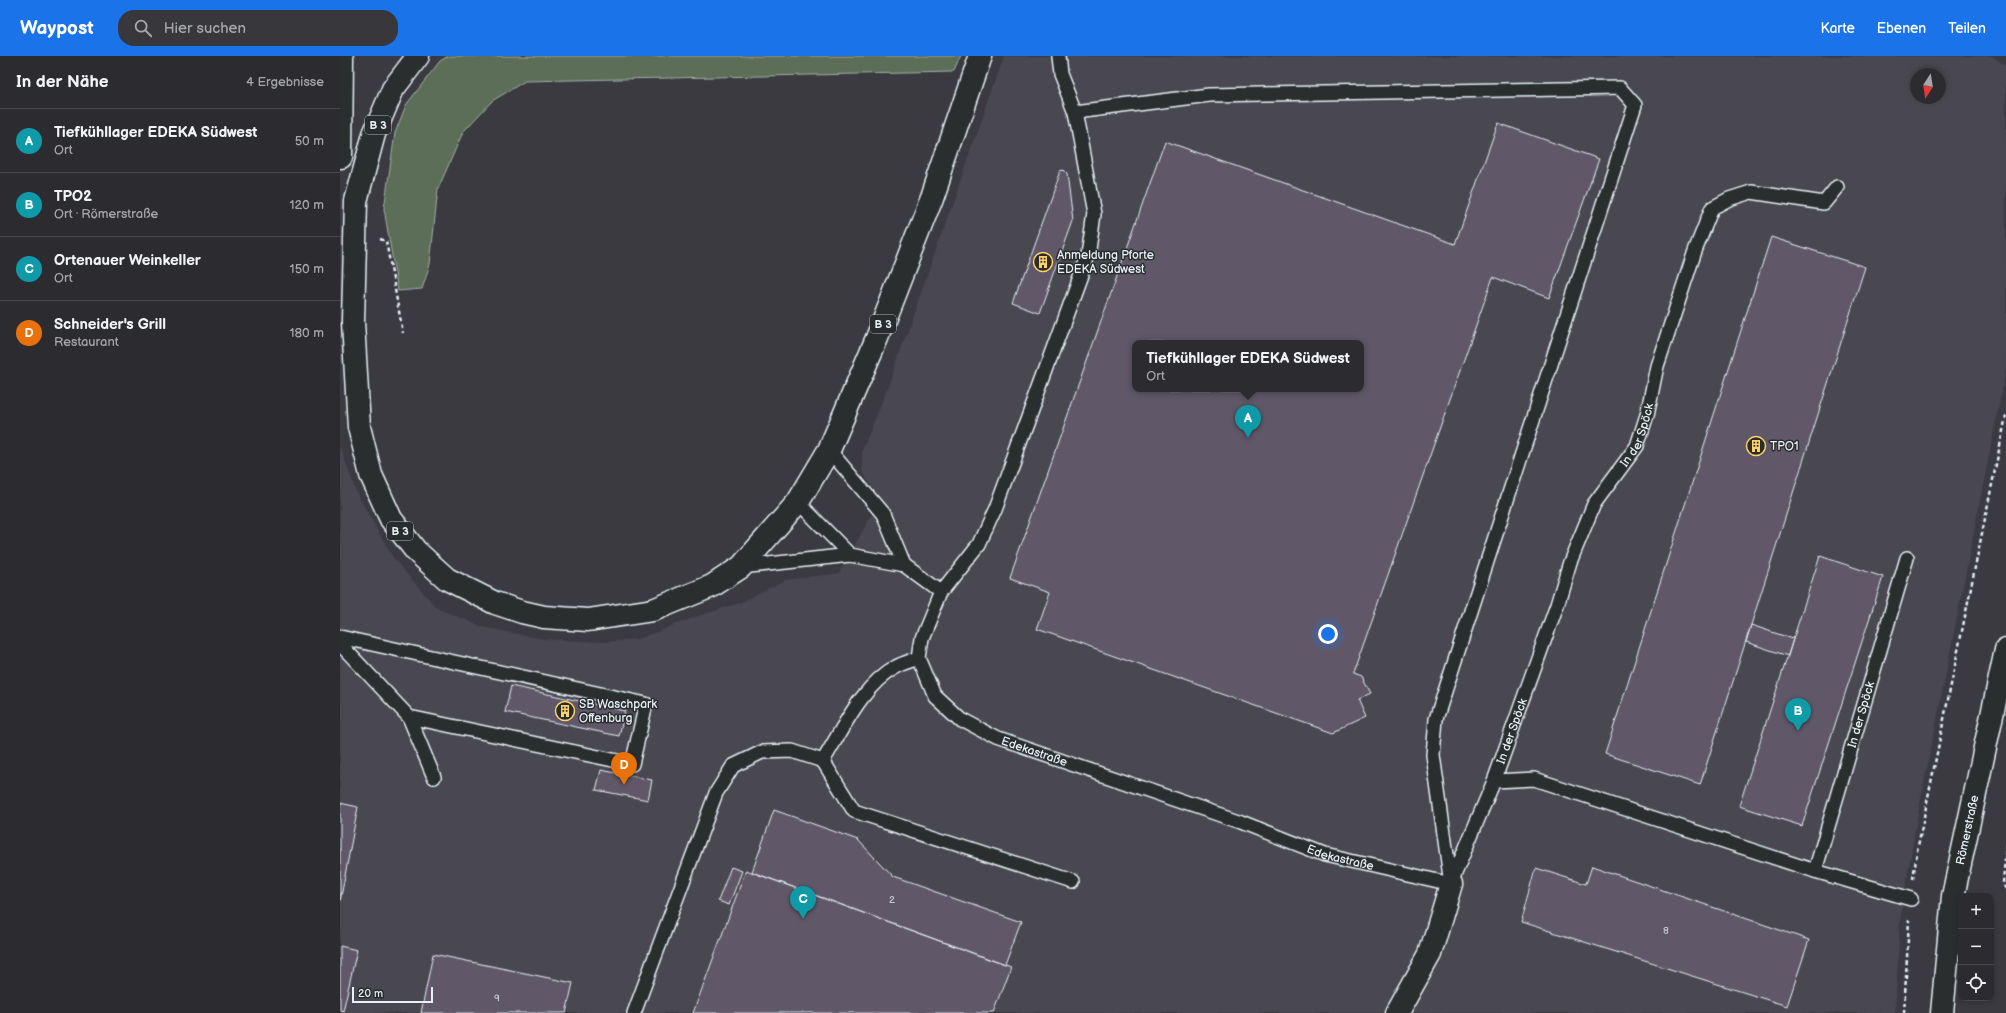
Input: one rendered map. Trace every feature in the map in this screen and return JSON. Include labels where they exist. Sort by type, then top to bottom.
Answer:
[{"type":"main road","name":"B 3","points":[[342,56],[340,156],[356,201]]},
{"type":"main road","name":"B 3","points":[[418,56],[393,89],[374,134],[356,201],[353,322],[358,419],[371,474],[391,520],[416,552],[447,579],[495,603],[522,612],[544,617],[588,620],[653,610],[712,586],[741,567],[798,502],[829,450],[878,338],[932,197],[980,56]]},
{"type":"main road","name":"Römerstraße","points":[[1942,1013],[1953,896],[2006,650]]},
{"type":"main road","name":"In der Spöck","points":[[1397,1013],[1430,954],[1451,884]]},
{"type":"lane","points":[[823,761],[851,715],[876,682],[896,667],[919,658],[922,638],[942,592],[980,544],[992,516],[1088,256],[1094,214],[1075,112],[1060,74],[1058,56]]},
{"type":"lane","points":[[1075,112],[1209,95],[1620,88],[1635,105],[1436,719],[1433,755],[1451,884]]},
{"type":"lane","name":"In der Spöck","points":[[1451,884],[1494,781],[1557,605],[1570,562],[1594,504],[1637,446],[1647,415],[1657,366],[1695,251],[1712,208],[1728,199],[1751,192],[1824,203],[1837,188]]},
{"type":"lane","points":[[829,450],[884,514],[904,565]]},
{"type":"lane","points":[[798,502],[850,555]]},
{"type":"lane","points":[[741,567],[850,555],[904,565],[942,592]]},
{"type":"lane","name":"In der Spöck","points":[[1815,871],[1907,558]]},
{"type":"lane","points":[[340,637],[646,704],[632,764],[409,717]]},
{"type":"lane","points":[[340,644],[409,717],[434,777]]},
{"type":"lane","name":"Edekastraße","points":[[919,658],[935,696],[960,720],[998,739],[1241,822],[1324,855],[1451,884]]},
{"type":"lane","points":[[634,1013],[716,793],[733,766],[762,752],[792,751],[823,761],[854,811],[1073,882]]},
{"type":"lane","name":"In der Spöck","points":[[1494,781],[1534,779],[1815,871],[1911,900]]},
{"type":"path","points":[[355,231],[386,241],[403,333]]},
{"type":"path","points":[[1904,1013],[1911,900],[1917,851],[2006,416]]},
{"type":"path","points":[[2006,844],[2003,884],[2006,889]]},
{"type":"shaded area","points":[[1004,56],[1992,56],[2006,66],[2006,370],[1916,825],[1900,922],[1895,1013],[340,1013],[340,446],[357,494],[394,559],[437,608],[483,627],[543,639],[603,642],[638,639],[695,617],[739,603],[785,580],[839,573],[880,500],[862,471],[862,451],[887,389]]},
{"type":"green space","points":[[448,56],[961,56],[954,72],[525,81],[492,101],[463,132],[438,189],[430,264],[422,289],[398,291],[384,209],[395,133],[406,105],[440,61]]},
{"type":"building","points":[[1498,123],[1599,159],[1549,298],[1493,277],[1353,674],[1361,677],[1370,694],[1357,700],[1365,718],[1333,733],[1037,629],[1050,592],[1010,578],[1165,141],[1455,244]]},
{"type":"building","name":"Anmeldung Pforte EDEKA Südwest","points":[[1063,170],[1067,174],[1073,221],[1040,313],[1013,303],[1060,171]]},
{"type":"building","name":"TPO1","points":[[1771,237],[1865,267],[1700,785],[1605,754]]},
{"type":"building","points":[[1820,556],[1883,577],[1802,826],[1739,806]]},
{"type":"building","points":[[1751,625],[1793,639],[1788,656],[1746,642]]},
{"type":"building","name":"SB Waschpark Offenburg","points":[[511,686],[625,711],[619,736],[505,712]]},
{"type":"building","points":[[601,770],[652,780],[648,800],[596,790]]},
{"type":"building","points":[[340,803],[358,807],[340,902]]},
{"type":"building","points":[[774,810],[858,840],[893,877],[1021,922],[1005,965],[752,872]]},
{"type":"building","points":[[1592,866],[1809,940],[1787,1006],[1521,922],[1536,868],[1586,884]]},
{"type":"building","points":[[731,867],[742,871],[729,905],[718,901]]},
{"type":"building","points":[[746,870],[1011,967],[994,1013],[693,1013]]},
{"type":"building","points":[[340,946],[357,950],[343,1011],[340,1010]]},
{"type":"building","points":[[433,954],[573,983],[566,1013],[421,1013]]},
{"type":"place","name":"Anmeldung Pforte EDEKA Südwest","points":[[1043,262]]},
{"type":"place","name":"Tiefkühllager EDEKA Südwest","points":[[1248,438]]},
{"type":"place","name":"TPO1","points":[[1756,446]]},
{"type":"place","name":"SB Waschpark Offenburg","points":[[565,711]]},
{"type":"place","name":"TPO2","points":[[1798,731]]},
{"type":"place","name":"Schneider's Grill","points":[[624,785]]},
{"type":"place","name":"Ortenauer Weinkeller","points":[[803,919]]}]
